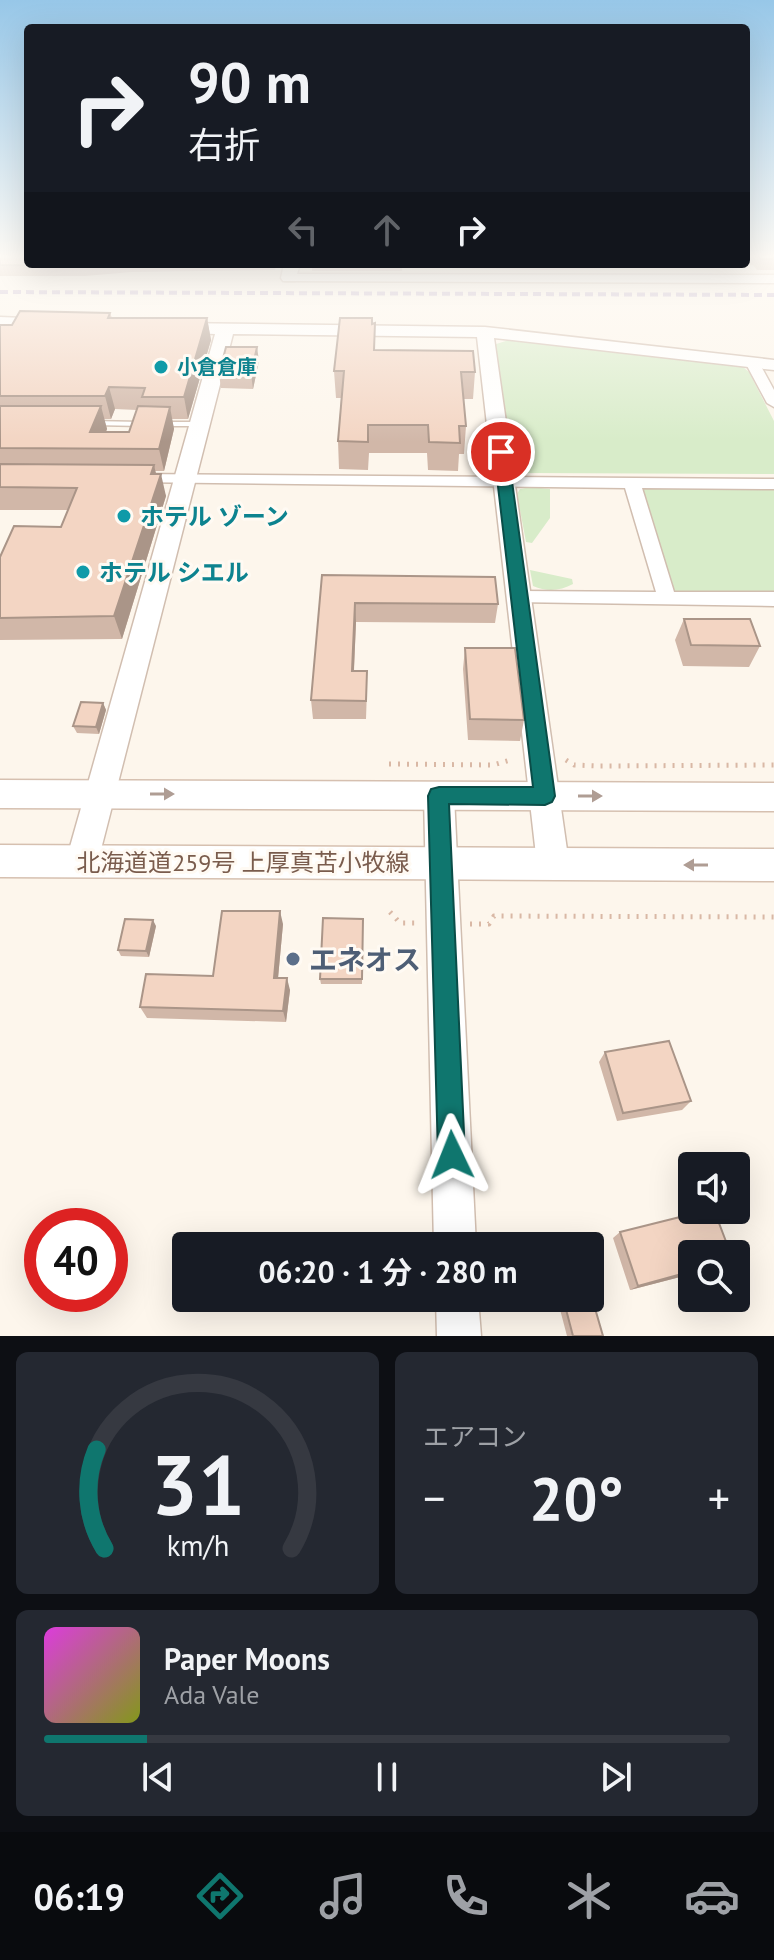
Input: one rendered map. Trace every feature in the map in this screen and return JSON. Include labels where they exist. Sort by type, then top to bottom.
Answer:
[{"type":"main road","points":[[0,794],[774,797]]},
{"type":"main road","name":"北海道道259号 上厚真苫小牧線","points":[[0,861],[774,865]]},
{"type":"street","points":[[0,322],[60,324]]},
{"type":"street","points":[[150,327],[485,332],[774,365]]},
{"type":"street","points":[[82,861],[225,330]]},
{"type":"street","points":[[485,332],[553,864]]},
{"type":"street","points":[[752,362],[774,403]]},
{"type":"street","points":[[123,479],[774,484]]},
{"type":"street","points":[[632,483],[667,598]]},
{"type":"street","points":[[520,597],[774,599]]},
{"type":"street","points":[[439,796],[454,1232]]},
{"type":"street","points":[[458,1312],[459,1336]]},
{"type":"lane","points":[[77,423],[199,424]]},
{"type":"path","points":[[389,764],[493,765],[509,759]]},
{"type":"path","points":[[565,760],[574,765],[600,766],[774,765]]},
{"type":"path","points":[[390,912],[400,923],[443,924],[489,924],[494,916],[774,917]]},
{"type":"green space","points":[[509,340],[743,367],[749,372],[774,421],[774,474],[526,473],[515,470],[510,465],[493,345]]},
{"type":"green space","points":[[642,487],[774,488],[774,592],[674,591]]},
{"type":"green space","points":[[520,489],[550,489],[550,518],[532,543],[526,542],[517,494]]},
{"type":"green space","points":[[530,570],[572,579],[573,584],[553,590],[538,588],[533,586]]},
{"type":"building","points":[[16,317],[207,318],[184,397],[142,397],[145,388],[109,387],[105,396],[0,396],[0,325],[12,325]]},
{"type":"building","points":[[340,318],[372,318],[372,324],[375,323],[374,350],[473,351],[475,372],[461,372],[466,426],[459,426],[460,443],[429,442],[428,425],[368,425],[368,442],[338,441],[344,371],[334,371]]},
{"type":"building","points":[[226,347],[257,347],[251,374],[219,374]]},
{"type":"building","points":[[0,406],[101,406],[90,432],[129,432],[138,406],[170,407],[159,449],[0,448]]},
{"type":"building","points":[[0,464],[154,465],[151,474],[161,474],[114,616],[0,618],[0,557],[14,526],[61,527],[77,488],[0,487]]},
{"type":"building","points":[[322,575],[495,577],[498,604],[355,603],[352,671],[367,671],[366,701],[311,700]]},
{"type":"building","points":[[684,619],[750,619],[760,646],[691,645]]},
{"type":"building","points":[[465,648],[515,648],[524,720],[470,719]]},
{"type":"building","points":[[81,702],[103,703],[96,727],[73,726]]},
{"type":"building","points":[[222,911],[280,911],[274,978],[287,978],[283,1011],[140,1007],[146,974],[213,976]]},
{"type":"building","points":[[323,918],[363,919],[362,979],[320,979]]},
{"type":"building","points":[[125,919],[153,920],[146,951],[118,950]]},
{"type":"building","points":[[669,1041],[691,1101],[623,1113],[605,1052]]},
{"type":"building","points":[[678,1218],[678,1224],[719,1224],[725,1240],[678,1240],[678,1275],[638,1286],[620,1232]]},
{"type":"building","points":[[567,1312],[596,1312],[603,1336],[573,1336]]},
{"type":"place","name":"小倉倉庫","points":[[161,367]]},
{"type":"place","name":"ホテル ゾーン","points":[[124,516]]},
{"type":"place","name":"ホテル シエル","points":[[83,572]]},
{"type":"place","name":"エネオス","points":[[293,959]]},
{"type":"route","points":[[452,1155],[439,796],[545,796],[501,452]]}]
